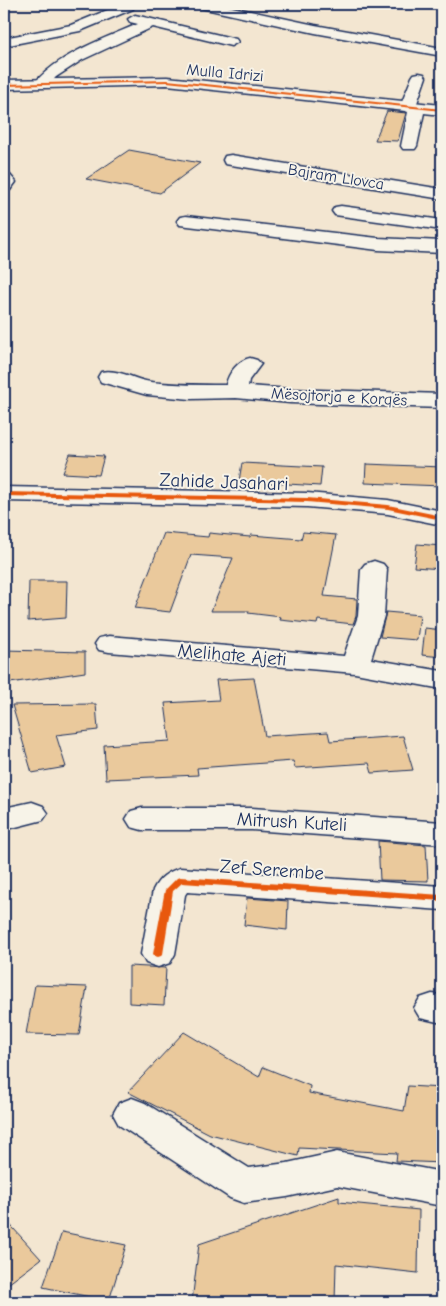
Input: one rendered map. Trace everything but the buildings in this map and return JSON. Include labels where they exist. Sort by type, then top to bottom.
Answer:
[{"type":"street","points":[[201,4],[315,29],[442,52]]},
{"type":"street","points":[[4,42],[58,33],[128,6]]},
{"type":"street","points":[[110,14],[231,42]]},
{"type":"street","points":[[42,83],[45,78],[69,62],[152,23]]},
{"type":"street","points":[[409,146],[412,107],[419,77]]},
{"type":"street","name":"Mulla Idrizi","points":[[4,85],[167,81],[442,110]]},
{"type":"street","name":"Bajram Llovca","points":[[231,160],[442,194]]},
{"type":"street","points":[[4,179],[6,182],[4,186]]},
{"type":"street","name":"Bajram Llovca","points":[[341,211],[442,225]]},
{"type":"street","points":[[186,221],[378,244],[442,247]]},
{"type":"street","points":[[236,391],[238,379],[250,364]]},
{"type":"street","name":"Mësojtorja e Korqës","points":[[109,377],[147,388],[190,392],[236,391],[290,396],[442,402]]},
{"type":"street","name":"Zahide Jasahari","points":[[4,494],[307,500],[388,507],[442,518]]},
{"type":"street","points":[[355,665],[371,616],[374,569]]},
{"type":"street","name":"Melihate Ajeti","points":[[109,644],[355,665],[442,680]]},
{"type":"street","name":"Mitrush Kuteli","points":[[142,819],[252,819],[442,833]]},
{"type":"street","name":"Zef Serembe","points":[[158,954],[169,890],[180,880],[442,898]]},
{"type":"street","points":[[132,1114],[244,1186],[287,1180],[337,1168],[442,1188]]},
{"type":"cycle path","points":[[4,85],[167,81],[442,110]]},
{"type":"cycle path","points":[[4,494],[307,500],[388,507],[442,518]]},
{"type":"cycle path","points":[[158,954],[169,890],[180,880],[442,898]]}]
